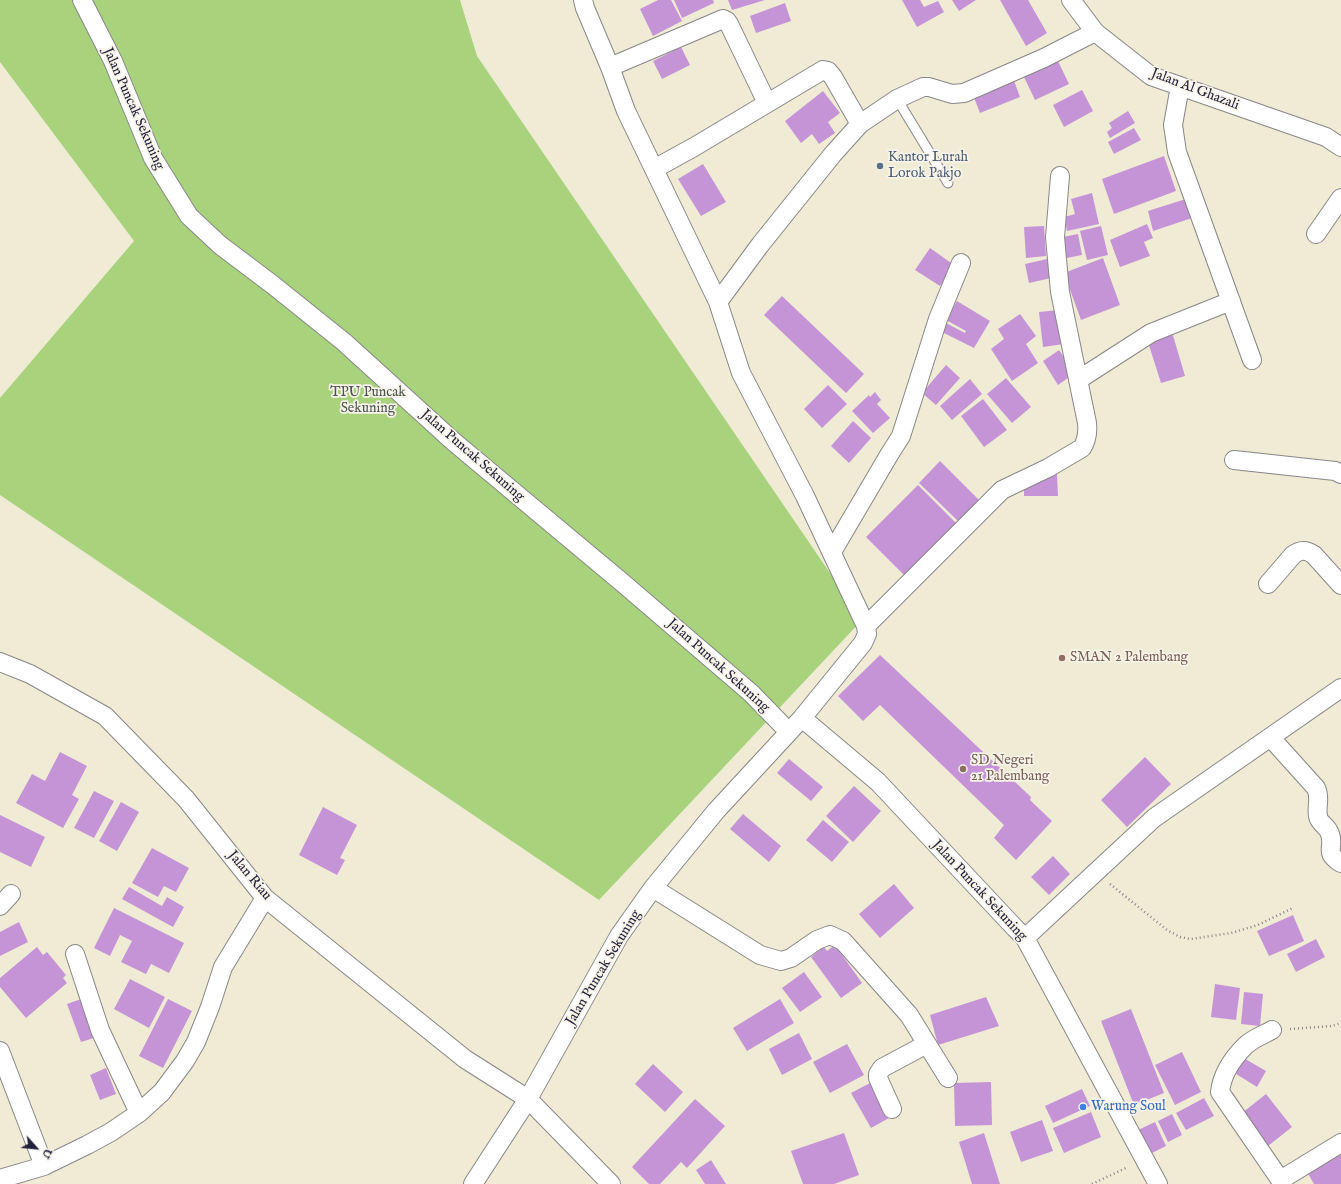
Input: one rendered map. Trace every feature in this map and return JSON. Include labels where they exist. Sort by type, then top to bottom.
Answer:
[{"type":"street","name":"Jalan Puncak Sekuning","points":[[82,0],[113,62],[152,158],[189,216],[220,245],[344,342],[454,442],[624,584],[751,693],[788,732]]},
{"type":"street","points":[[583,0],[626,111],[718,302],[741,373],[805,496],[832,552],[864,635]]},
{"type":"street","name":"Jalan Al Ghazali","points":[[1072,0],[1096,32],[1151,76],[1326,137],[1341,147]]},
{"type":"street","points":[[610,67],[723,19],[729,24],[767,103]]},
{"type":"street","points":[[718,302],[760,245],[833,154],[860,124],[897,99],[923,87],[929,87],[952,94],[964,93],[1044,58],[1096,32]]},
{"type":"street","points":[[654,169],[694,147],[823,70],[828,71],[833,77],[860,124]]},
{"type":"street","points":[[1180,86],[1173,125],[1177,152],[1252,360]]},
{"type":"street","name":"Jalan Puncak Sekuning","points":[[473,1184],[528,1099],[619,936],[653,888],[716,811],[802,718],[864,635],[1002,490],[1048,468],[1082,448],[1087,437],[1088,430],[1060,292],[1055,237],[1060,176]]},
{"type":"street","points":[[1316,234],[1341,198]]},
{"type":"street","points":[[832,552],[901,436],[938,319],[961,263]]},
{"type":"street","points":[[1078,380],[1151,333],[1231,301]]},
{"type":"street","points":[[1234,460],[1335,471],[1341,474]]},
{"type":"street","points":[[1268,584],[1293,555],[1298,551],[1309,551],[1341,585]]},
{"type":"street","name":"Jalan Riau","points":[[0,662],[30,674],[105,716],[186,799],[265,898],[465,1059],[528,1099],[611,1184]]},
{"type":"street","points":[[1025,938],[1154,818],[1341,688]]},
{"type":"street","name":"Jalan Puncak Sekuning","points":[[802,718],[878,782],[1025,938],[1158,1184]]},
{"type":"street","points":[[1271,738],[1316,788],[1319,797],[1318,816],[1320,822],[1330,833],[1332,858],[1341,863]]},
{"type":"street","points":[[653,888],[760,955],[782,961],[791,958],[817,940],[830,935],[843,941],[909,1015],[948,1078]]},
{"type":"street","points":[[0,1180],[44,1166],[111,1132],[139,1113],[162,1092],[186,1061],[196,1042],[210,1007],[223,967],[265,898]]},
{"type":"street","points":[[75,954],[100,1030],[139,1113]]},
{"type":"street","points":[[1272,1030],[1246,1045],[1228,1066],[1221,1080],[1220,1092],[1281,1182],[1341,1143]]},
{"type":"street","points":[[892,1109],[878,1078],[878,1074],[882,1068],[927,1044]]},
{"type":"street","points":[[0,1051],[44,1166]]},
{"type":"lane","points":[[897,99],[948,183]]},
{"type":"path","points":[[1096,872],[1167,930],[1180,937],[1191,939],[1231,933],[1258,925],[1293,908]]},
{"type":"path","points":[[1272,1030],[1332,1026],[1341,1023]]},
{"type":"path","points":[[1092,1184],[1144,1160]]},
{"type":"green space","name":"TPU Puncak Sekuning","points":[[0,0],[460,0],[477,56],[862,620],[599,900],[0,495],[0,398],[134,241],[0,62]]},
{"type":"building","points":[[658,0],[671,0],[682,21],[653,36],[640,9]]},
{"type":"building","points":[[674,0],[713,0],[714,3],[682,18]]},
{"type":"building","points":[[728,0],[765,0],[732,10]]},
{"type":"building","points":[[902,0],[920,0],[924,7],[938,1],[944,12],[917,27]]},
{"type":"building","points":[[952,0],[976,0],[959,11]]},
{"type":"building","points":[[1000,0],[1028,0],[1047,33],[1026,46]]},
{"type":"building","points":[[785,3],[791,21],[756,33],[750,16]]},
{"type":"building","points":[[681,47],[690,65],[662,79],[653,61]]},
{"type":"building","points":[[1057,59],[1069,84],[1035,100],[1023,75]]},
{"type":"building","points":[[1013,78],[1020,97],[980,113],[973,95]]},
{"type":"building","points":[[1082,90],[1093,111],[1064,127],[1053,105]]},
{"type":"building","points":[[823,91],[840,113],[828,122],[835,133],[819,144],[812,134],[801,143],[785,121]]},
{"type":"building","points":[[1128,111],[1135,123],[1110,138],[1107,132],[1112,128],[1109,123]]},
{"type":"building","points":[[1134,128],[1141,140],[1114,154],[1108,142]]},
{"type":"building","points":[[1164,156],[1176,191],[1114,214],[1102,179]]},
{"type":"building","points":[[703,164],[726,202],[701,216],[678,179]]},
{"type":"building","points":[[1092,193],[1099,224],[1067,231],[1064,217],[1075,214],[1071,199]]},
{"type":"building","points":[[1189,198],[1195,217],[1153,231],[1148,211]]},
{"type":"building","points":[[1147,224],[1153,238],[1144,242],[1150,256],[1120,267],[1110,240]]},
{"type":"building","points":[[1044,226],[1046,256],[1026,258],[1024,227]]},
{"type":"building","points":[[1101,226],[1108,255],[1087,260],[1080,231]]},
{"type":"building","points":[[1078,234],[1082,255],[1062,259],[1058,238]]},
{"type":"building","points":[[930,248],[954,265],[940,286],[915,270]]},
{"type":"building","points":[[1103,258],[1120,305],[1081,320],[1064,273]]},
{"type":"building","points":[[1047,259],[1051,278],[1029,283],[1025,264]]},
{"type":"building","points":[[782,296],[864,374],[846,393],[764,315]]},
{"type":"building","points":[[957,301],[990,321],[974,348],[938,330],[942,321],[965,333],[966,331],[946,320]]},
{"type":"building","points":[[1059,310],[1064,344],[1043,347],[1039,312]]},
{"type":"building","points":[[1020,314],[1036,336],[1026,344],[1038,363],[1012,381],[991,349],[1004,339],[998,329]]},
{"type":"building","points":[[1172,332],[1185,376],[1161,383],[1147,339]]},
{"type":"building","points":[[1059,350],[1075,373],[1058,385],[1043,361]]},
{"type":"building","points":[[946,365],[960,378],[936,405],[922,393]]},
{"type":"building","points":[[1006,378],[1031,407],[1012,423],[987,394]]},
{"type":"building","points":[[970,379],[982,394],[952,420],[940,406]]},
{"type":"building","points":[[828,385],[847,404],[822,428],[804,409]]},
{"type":"building","points":[[875,392],[881,400],[877,404],[890,418],[873,433],[852,411],[869,395],[870,397]]},
{"type":"building","points":[[983,399],[1007,430],[984,447],[961,416]]},
{"type":"building","points":[[853,421],[871,438],[849,463],[831,446]]},
{"type":"building","points":[[940,461],[980,501],[959,522],[919,483]]},
{"type":"building","points":[[1043,474],[1057,474],[1058,496],[1024,496],[1024,480]]},
{"type":"building","points":[[918,485],[957,524],[906,577],[866,537]]},
{"type":"building","points":[[880,655],[1031,797],[1030,800],[1052,821],[1016,860],[994,838],[1004,825],[880,705],[863,721],[838,696]]},
{"type":"building","points":[[60,752],[87,766],[72,795],[79,799],[63,828],[16,803],[32,774],[45,781]]},
{"type":"building","points":[[1145,757],[1171,784],[1127,827],[1101,800]]},
{"type":"building","points":[[789,759],[823,787],[811,801],[777,773]]},
{"type":"building","points":[[854,786],[881,811],[853,842],[826,816]]},
{"type":"building","points":[[94,791],[114,801],[94,838],[74,828]]},
{"type":"building","points":[[121,802],[139,812],[117,851],[99,841]]},
{"type":"building","points":[[323,807],[357,825],[340,858],[345,860],[337,875],[299,855]]},
{"type":"building","points":[[743,814],[781,846],[769,862],[730,829]]},
{"type":"building","points":[[0,815],[45,837],[31,867],[0,852]]},
{"type":"building","points":[[823,820],[849,842],[832,862],[806,840]]},
{"type":"building","points":[[152,848],[189,868],[176,892],[164,886],[158,897],[132,883]]},
{"type":"building","points":[[1053,856],[1070,874],[1049,895],[1031,877]]},
{"type":"building","points":[[894,884],[914,908],[880,938],[859,914]]},
{"type":"building","points":[[129,887],[162,906],[167,897],[184,907],[173,927],[122,899]]},
{"type":"building","points":[[114,908],[184,943],[169,973],[151,964],[146,974],[121,962],[132,941],[120,935],[110,956],[94,948]]},
{"type":"building","points":[[1293,915],[1304,941],[1269,956],[1257,931]]},
{"type":"building","points":[[19,922],[28,942],[0,956],[0,932]]},
{"type":"building","points":[[1316,939],[1325,957],[1296,972],[1287,954]]},
{"type":"building","points":[[835,945],[862,983],[841,998],[811,957],[824,947],[827,951]]},
{"type":"building","points":[[37,947],[43,955],[47,952],[66,975],[63,978],[67,983],[26,1018],[0,987],[0,978]]},
{"type":"building","points":[[804,972],[822,997],[800,1012],[782,988]]},
{"type":"building","points":[[130,979],[165,997],[149,1028],[114,1009]]},
{"type":"building","points":[[1215,984],[1240,988],[1236,1020],[1211,1017]]},
{"type":"building","points":[[1244,992],[1263,994],[1260,1026],[1241,1024]]},
{"type":"building","points":[[986,997],[999,1026],[938,1045],[930,1015]]},
{"type":"building","points":[[81,999],[94,1038],[81,1042],[67,1004]]},
{"type":"building","points":[[168,999],[192,1011],[163,1068],[139,1056]]},
{"type":"building","points":[[780,999],[794,1023],[747,1051],[733,1028]]},
{"type":"building","points":[[1131,1009],[1164,1093],[1134,1105],[1101,1021]]},
{"type":"building","points":[[799,1033],[812,1059],[782,1075],[769,1049]]},
{"type":"building","points":[[847,1044],[864,1075],[830,1093],[813,1062]]},
{"type":"building","points":[[1182,1052],[1201,1092],[1175,1105],[1155,1065]]},
{"type":"building","points":[[1242,1057],[1266,1071],[1257,1087],[1233,1072]]},
{"type":"building","points":[[653,1064],[683,1092],[665,1112],[635,1084]]},
{"type":"building","points":[[106,1068],[116,1094],[100,1100],[90,1075]]},
{"type":"building","points":[[991,1082],[992,1125],[955,1126],[954,1083]]},
{"type":"building","points":[[870,1083],[889,1118],[871,1128],[851,1093]]},
{"type":"building","points":[[1082,1089],[1090,1106],[1053,1123],[1045,1106]]},
{"type":"building","points":[[1266,1094],[1292,1127],[1268,1146],[1242,1113]]},
{"type":"building","points":[[1204,1098],[1214,1116],[1186,1130],[1176,1113]]},
{"type":"building","points":[[695,1099],[725,1126],[687,1168],[681,1162],[660,1184],[649,1184],[632,1167]]},
{"type":"building","points":[[1091,1112],[1101,1137],[1064,1153],[1053,1128]]},
{"type":"building","points":[[1172,1114],[1182,1135],[1168,1142],[1158,1121]]},
{"type":"building","points":[[1042,1120],[1053,1151],[1021,1162],[1010,1132]]},
{"type":"building","points":[[1155,1122],[1166,1146],[1150,1154],[1138,1130]]},
{"type":"building","points":[[844,1133],[859,1175],[834,1184],[803,1184],[791,1151]]},
{"type":"building","points":[[984,1133],[1000,1184],[972,1184],[959,1142]]},
{"type":"building","points":[[1339,1152],[1341,1154],[1341,1184],[1314,1184],[1306,1170]]},
{"type":"building","points":[[711,1160],[726,1184],[705,1184],[696,1170]]},
{"type":"place","name":"Kantor Lurah Lorok Pakjo","points":[[880,166]]},
{"type":"place","name":"SMAN 2 Palembang","points":[[1062,658]]},
{"type":"place","name":"SD Negeri 21 Palembang","points":[[963,769]]},
{"type":"place","name":"Warung Soul","points":[[1083,1107]]}]
